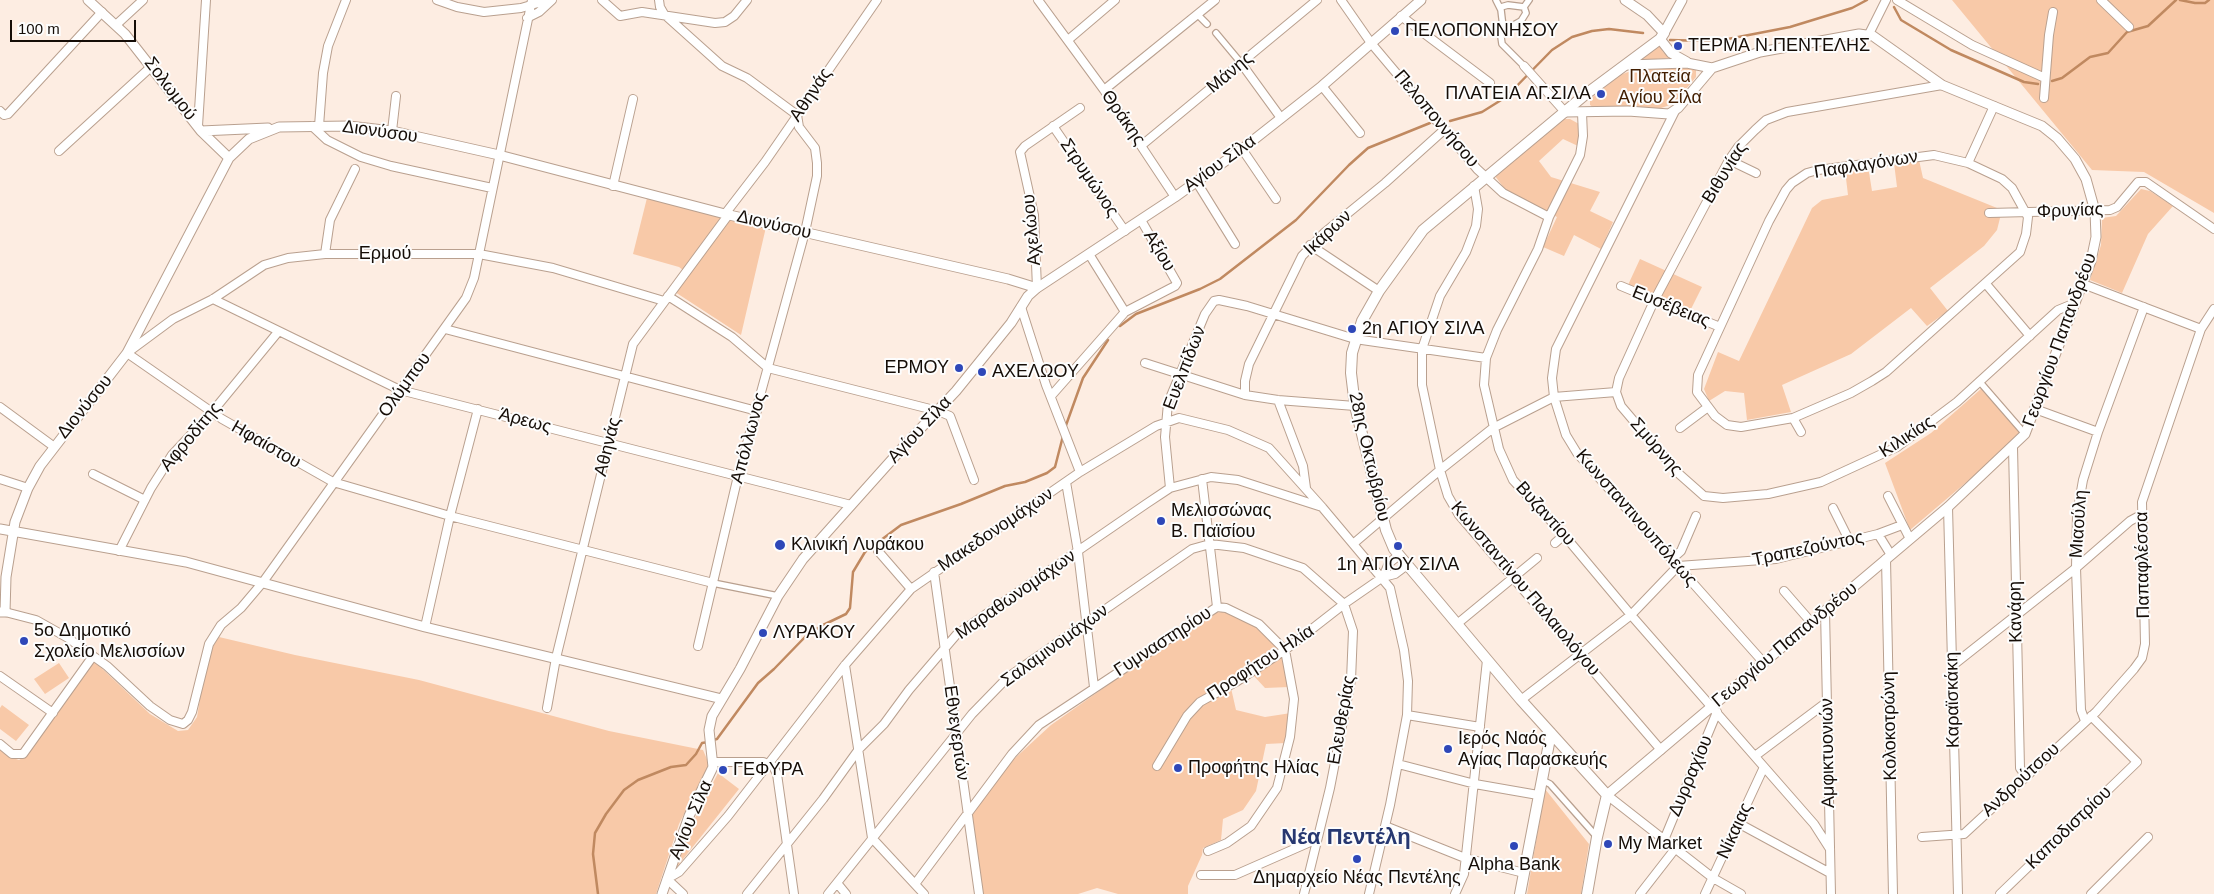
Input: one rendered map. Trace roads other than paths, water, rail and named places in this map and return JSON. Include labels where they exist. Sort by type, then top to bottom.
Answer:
[{"type":"main road","name":"28ης Οκτωβρίου","points":[[1607,795],[1398,556],[1391,544],[1383,518],[1355,406],[1351,366],[1355,339],[1362,321],[1422,230],[1565,112],[1662,36]]},
{"type":"main road","points":[[1520,894],[1551,733]]},
{"type":"main road","points":[[1547,756],[1558,752],[1568,752]]},
{"type":"main road","points":[[1587,894],[1607,795]]},
{"type":"street","name":"Σολωμού","points":[[88,0],[117,24],[199,128],[229,158]]},
{"type":"street","points":[[117,24],[143,0]]},
{"type":"street","points":[[206,0],[199,128],[279,127]]},
{"type":"street","points":[[346,0],[328,46],[316,126],[327,140],[361,157],[391,166],[492,188]]},
{"type":"street","points":[[438,0],[457,7],[484,12],[550,0]]},
{"type":"street","points":[[527,18],[539,12],[550,0]]},
{"type":"street","points":[[602,0],[620,16],[635,12],[664,14],[715,23],[725,22],[734,16],[747,0]]},
{"type":"street","points":[[659,0],[660,8],[664,14],[722,66],[744,76],[797,115]]},
{"type":"street","name":"Αθηνάς","points":[[546,708],[556,658],[636,337],[765,162],[877,0]]},
{"type":"street","name":"Θράκης","points":[[1038,0],[1104,90],[1175,197]]},
{"type":"street","points":[[1068,40],[1115,0]]},
{"type":"street","points":[[1104,90],[1215,0]]},
{"type":"street","name":"Μάνης","points":[[1142,145],[1317,0]]},
{"type":"street","name":"Πελοποννήσου","points":[[1340,0],[1371,43],[1486,177],[1503,193],[1549,217]]},
{"type":"street","name":"Αγίου Σίλα","points":[[662,894],[689,816],[712,772],[713,762],[709,736],[712,716],[740,669],[778,596],[803,559],[983,359],[1037,288],[1125,231],[1242,149],[1322,86],[1421,0]]},
{"type":"street","points":[[1496,0],[1501,7],[1502,44],[1565,112],[1628,111],[1668,114],[1675,110]]},
{"type":"street","points":[[1524,7],[1529,0]]},
{"type":"street","points":[[1625,0],[1647,15],[1671,53],[1687,63]]},
{"type":"street","points":[[1662,36],[1682,0]]},
{"type":"street","points":[[1627,65],[1687,63],[1712,68],[1760,52],[1869,34],[1886,0]]},
{"type":"street","points":[[1897,0],[1972,45],[2046,78]]},
{"type":"street","points":[[2101,0],[2129,27]]},
{"type":"street","name":"Ολύμπου","points":[[93,656],[150,706],[170,720],[182,724],[188,720],[192,712],[209,644],[221,625],[241,608],[263,582],[466,298],[474,278],[531,3]]},
{"type":"street","points":[[1501,7],[1508,4],[1524,7]]},
{"type":"street","points":[[1503,27],[1512,26],[1522,21],[1526,13],[1524,7]]},
{"type":"street","points":[[0,111],[4,115],[8,114],[102,12]]},
{"type":"street","points":[[2044,98],[2048,35],[2053,12]]},
{"type":"street","points":[[1198,15],[1207,24]]},
{"type":"street","points":[[1401,16],[1490,83]]},
{"type":"street","points":[[1216,33],[1281,118]]},
{"type":"street","name":"Γεωργίου Παπανδρέου","points":[[1607,795],[1661,750],[1715,709],[1764,663],[1910,539],[2013,447],[2025,434],[2083,284],[2094,249],[2095,211],[2082,169],[2058,138],[2042,126],[1942,84],[1882,41],[1869,34]]},
{"type":"street","points":[[59,151],[152,66]]},
{"type":"street","name":"Κωνσταντινουπόλεως","points":[[1712,68],[1675,110],[1556,349],[1552,378],[1554,397],[1566,435],[1577,453],[1764,663]]},
{"type":"street","name":"Βιθυνίας","points":[[1616,392],[1619,378],[1654,301],[1730,160],[1738,147],[1754,130],[1766,120],[1787,112],[1942,84]]},
{"type":"street","points":[[1322,86],[1360,133]]},
{"type":"street","points":[[392,131],[396,96]]},
{"type":"street","points":[[613,186],[632,99]]},
{"type":"street","points":[[1968,163],[1994,106]]},
{"type":"street","points":[[1053,126],[1080,108]]},
{"type":"street","name":"Βυζαντίου","points":[[1582,113],[1583,136],[1580,155],[1565,189],[1549,217],[1538,249],[1497,330],[1486,358],[1484,385],[1499,449],[1513,480],[1564,535],[1631,615],[1814,824],[1830,849]]},
{"type":"street","name":"Απόλλωνος","points":[[698,646],[738,476],[805,232],[817,176],[814,148],[799,127],[797,115]]},
{"type":"street","name":"Διονύσου","points":[[2,612],[13,531],[28,488],[53,446],[127,353],[229,158],[249,139],[279,127],[358,126],[392,131],[499,155],[613,186],[1008,279],[1037,288]]},
{"type":"street","name":"Αχελώου","points":[[1037,288],[1032,203],[1020,158],[1022,148],[1053,126]]},
{"type":"street","name":"Στρυμώνος","points":[[1053,126],[1125,231]]},
{"type":"street","name":"Ικάρων","points":[[1245,395],[1245,381],[1249,364],[1302,256],[1310,245],[1385,183],[1444,129]]},
{"type":"street","points":[[1242,149],[1276,199]]},
{"type":"street","name":"Παφλαγόνων","points":[[1934,155],[1968,163],[2002,179],[2019,197],[2027,212],[2026,234],[2020,252],[1886,372],[1851,393],[1793,418],[1741,427],[1727,425],[1708,407],[1697,392],[1698,375],[1769,221],[1792,183],[1807,173],[1934,155]]},
{"type":"street","points":[[1730,160],[1756,173]]},
{"type":"street","points":[[325,254],[330,220],[354,169]]},
{"type":"street","points":[[1196,181],[1235,244]]},
{"type":"street","name":"Φρυγίας","points":[[1989,213],[2114,209],[2138,182],[2146,182],[2214,229]]},
{"type":"street","name":"Κωνσταντίνου Παλαιολόγου","points":[[1474,186],[1478,209],[1476,226],[1466,252],[1440,296],[1422,349],[1422,385],[1440,470],[1452,504],[1578,655],[1661,750]]},
{"type":"street","name":"Αξίου","points":[[1125,312],[1175,286],[1177,282],[1140,220]]},
{"type":"street","points":[[1310,245],[1380,291]]},
{"type":"street","name":"Ερμού","points":[[127,353],[192,307],[213,299],[264,265],[288,258],[325,254],[479,254],[552,268],[666,298],[732,337],[768,368]]},
{"type":"street","points":[[1051,396],[1125,312],[1089,254]]},
{"type":"street","points":[[1986,284],[2030,336]]},
{"type":"street","points":[[2083,284],[2201,330]]},
{"type":"street","name":"Ευσέβειας","points":[[1621,286],[1720,327]]},
{"type":"street","name":"Άρεως","points":[[213,299],[400,390],[851,505]]},
{"type":"street","name":"Ευελπίδων","points":[[1170,488],[1165,453],[1165,422],[1168,403],[1209,305],[1219,300],[1274,313]]},
{"type":"street","name":"Κιλικίας","points":[[1704,496],[1723,498],[1768,494],[1821,482],[1897,447],[1936,419],[2058,310],[2075,303]]},
{"type":"street","points":[[1021,307],[1064,434],[1080,472]]},
{"type":"street","name":"Μιαούλη","points":[[2088,719],[2081,710],[2076,568],[2077,514],[2083,480],[2098,432],[2144,307]]},
{"type":"street","name":"Παπαφλέσσα","points":[[2088,719],[2142,658],[2145,644],[2142,502],[2201,330],[2214,309]]},
{"type":"street","points":[[1274,313],[1355,339],[1486,358]]},
{"type":"street","points":[[445,329],[757,412]]},
{"type":"street","name":"Αφροδίτης","points":[[119,551],[145,500],[172,455],[212,412],[278,332]]},
{"type":"street","name":"Ηφαίστου","points":[[127,353],[212,412],[293,461],[333,482],[450,516],[582,551],[714,583]]},
{"type":"street","points":[[1145,363],[1245,395],[1278,400],[1355,406]]},
{"type":"street","points":[[768,368],[938,411],[950,416],[954,422],[974,480]]},
{"type":"street","points":[[1979,381],[2025,434]]},
{"type":"street","points":[[1353,544],[1493,428],[1554,397],[1616,392]]},
{"type":"street","name":"Σμύρνης","points":[[1616,392],[1627,413],[1678,473],[1704,496]]},
{"type":"street","points":[[1278,400],[1303,466],[1306,488]]},
{"type":"street","points":[[0,407],[53,446]]},
{"type":"street","points":[[1680,428],[1708,407]]},
{"type":"street","points":[[425,626],[450,516],[478,409]]},
{"type":"street","points":[[2035,409],[2098,432]]},
{"type":"street","name":"Μακεδονομάχων","points":[[666,879],[680,872],[770,763],[845,665],[911,589],[1080,472],[1165,422],[1187,418],[1228,430],[1269,448],[1322,506],[1383,577],[1390,588],[1404,650],[1408,681],[1407,716],[1369,894]]},
{"type":"street","points":[[1793,418],[1801,432]]},
{"type":"street","name":"Κανάρη","points":[[2013,447],[2020,768],[2025,775]]},
{"type":"street","points":[[93,474],[145,500]]},
{"type":"street","name":"Μαραθωνομάχων","points":[[747,894],[786,846],[859,748],[884,724],[944,647],[957,634],[1170,488],[1217,477],[1238,480],[1322,506]]},
{"type":"street","points":[[0,479],[28,488]]},
{"type":"street","points":[[1202,479],[1217,607]]},
{"type":"street","points":[[1066,482],[1078,552],[1094,687]]},
{"type":"street","points":[[1888,496],[1910,539]]},
{"type":"street","name":"Καραϊσκάκη","points":[[1948,506],[1958,894]]},
{"type":"street","points":[[1833,508],[1850,542]]},
{"type":"street","points":[[1952,666],[2141,514]]},
{"type":"street","points":[[1672,559],[1681,551],[1696,516]]},
{"type":"street","name":"Τραπεζούντος","points":[[1678,566],[1776,560],[1850,542],[1902,525]]},
{"type":"street","points":[[0,529],[186,562],[425,626],[722,699]]},
{"type":"street","name":"Τραπεζούντος","points":[[1878,534],[1889,557]]},
{"type":"street","points":[[1555,543],[1564,535]]},
{"type":"street","name":"Σαλαμινομάχων","points":[[828,894],[977,708],[1008,677],[1192,549],[1210,544],[1244,548],[1303,568],[1344,604]]},
{"type":"street","points":[[878,551],[911,589]]},
{"type":"street","name":"Προφήτου Ηλία","points":[[1383,577],[1389,563],[1398,556]]},
{"type":"street","name":"Κολοκοτρώνη","points":[[1889,557],[1894,894]]},
{"type":"street","points":[[1457,624],[1537,558]]},
{"type":"street","name":"Προφήτου Ηλία","points":[[1158,766],[1188,716],[1200,702],[1236,682],[1284,650],[1383,577],[1395,574],[1406,565]]},
{"type":"street","points":[[1522,700],[1631,615],[1678,566]]},
{"type":"street","name":"Εθνεγερτών","points":[[934,572],[979,894]]},
{"type":"street","points":[[714,583],[778,596]]},
{"type":"street","points":[[1784,591],[1811,622]]},
{"type":"street","name":"Ελευθερίας","points":[[1304,894],[1351,680],[1353,630],[1344,604]]},
{"type":"street","name":"Γυμναστηρίου","points":[[915,884],[1028,736],[1049,718],[1094,687],[1217,607],[1226,608],[1259,624],[1284,650]]},
{"type":"street","name":"Αμφικτυονιών","points":[[1825,611],[1831,894]]},
{"type":"street","points":[[0,744],[12,754],[23,754],[93,656],[68,638],[36,620],[2,612]]},
{"type":"street","points":[[1208,851],[1233,839],[1251,826],[1278,788],[1293,720],[1294,699],[1284,650]]},
{"type":"street","points":[[1455,894],[1464,874],[1488,660]]},
{"type":"street","points":[[845,665],[872,838],[924,894]]},
{"type":"street","points":[[0,676],[53,713]]},
{"type":"street","points":[[1755,756],[1826,702]]},
{"type":"street","name":"Δυρραχίου","points":[[1664,840],[1715,709]]},
{"type":"street","points":[[1407,716],[1480,727]]},
{"type":"street","name":"Καποδιστρίου","points":[[2000,894],[2137,762],[2088,719]]},
{"type":"street","name":"Ανδρούτσου","points":[[1956,835],[1964,834],[2025,775],[2088,719]]},
{"type":"street","points":[[713,762],[770,763],[776,774],[794,894]]},
{"type":"street","points":[[1398,764],[1475,784],[1538,795]]},
{"type":"street","name":"Νίκαιας","points":[[1705,894],[1764,767]]},
{"type":"street","points":[[1542,780],[1550,784],[1597,837]]},
{"type":"street","points":[[1607,795],[1713,878],[1741,894]]},
{"type":"street","points":[[1738,823],[1830,872]]},
{"type":"street","points":[[1385,826],[1466,858],[1524,873]]},
{"type":"street","points":[[1922,836],[1956,835]]},
{"type":"street","points":[[2091,894],[2148,837]]},
{"type":"street","points":[[1201,875],[1235,876],[1317,839]]},
{"type":"street","points":[[1640,894],[1675,849]]},
{"type":"street","points":[[666,879],[683,894]]},
{"type":"street","points":[[837,883],[846,894]]},
{"type":"waterway","points":[[1670,40],[1706,41],[1728,39],[1790,27],[1852,8],[1867,0]]},
{"type":"waterway","points":[[2052,81],[2062,78],[2090,57],[2108,53],[2127,32],[2148,26],[2176,0]]},
{"type":"waterway","points":[[2180,0],[2195,3],[2205,3],[2209,0]]},
{"type":"waterway","points":[[1894,7],[1901,20],[1951,50],[2024,82],[2038,84]]},
{"type":"waterway","points":[[1450,121],[1482,112],[1506,97],[1552,50],[1572,37],[1592,31],[1609,29],[1643,33]]},
{"type":"waterway","points":[[1120,326],[1136,314],[1200,289],[1220,279],[1296,220],[1368,148],[1430,123]]},
{"type":"waterway","points":[[1065,428],[1083,378],[1108,340]]},
{"type":"waterway","points":[[713,740],[717,739],[758,683],[806,636],[821,626],[846,614],[850,608],[853,572],[865,552],[901,525],[1005,486],[1025,482],[1047,473],[1055,467],[1063,436]]},
{"type":"waterway","points":[[598,894],[593,854],[595,833],[606,814],[624,790],[638,780],[671,767],[686,765],[696,754],[702,743],[708,742]]},
{"type":"place","name":"ΠΕΛΟΠΟΝΝΗΣΟΥ","points":[[1395,31]]},
{"type":"place","name":"ΤΕΡΜΑ Ν.ΠΕΝΤΕΛΗΣ","points":[[1678,46]]},
{"type":"place","name":"ΠΛΑΤΕΙΑ ΑΓ.ΣΙΛΑ","points":[[1601,94]]},
{"type":"place","name":"2η ΑΓΙΟΥ ΣΙΛΑ","points":[[1352,329]]},
{"type":"place","name":"ΕΡΜΟΥ","points":[[959,368]]},
{"type":"place","name":"ΑΧΕΛΩΟΥ","points":[[982,372]]},
{"type":"place","name":"Μελισσώνας B. Παϊσίου","points":[[1161,521]]},
{"type":"place","name":"Κλινική Λυράκου","points":[[780,545]]},
{"type":"place","name":"1η ΑΓΙΟΥ ΣΙΛΑ","points":[[1398,546]]},
{"type":"place","name":"ΛΥΡΑΚΟΥ","points":[[763,633]]},
{"type":"place","name":"5ο Δημοτικό Σχολείο Μελισσίων","points":[[24,641]]},
{"type":"place","name":"Ιερός Ναός Αγίας Παρασκευής","points":[[1448,749]]},
{"type":"place","name":"Προφήτης Ηλίας","points":[[1178,768]]},
{"type":"place","name":"ΓΕΦΥΡΑ","points":[[723,770]]},
{"type":"place","name":"My Market","points":[[1608,844]]},
{"type":"place","name":"Alpha Bank","points":[[1514,846]]},
{"type":"place","name":"Δημαρχείο Νέας Πεντέλης","points":[[1357,859]]},
{"type":"district","name":"Νέα Πεντέλη","points":[[1346,838]]},
{"type":"park label","name":"Πλατεία Αγίου Σίλα","points":[[1660,87]]}]
